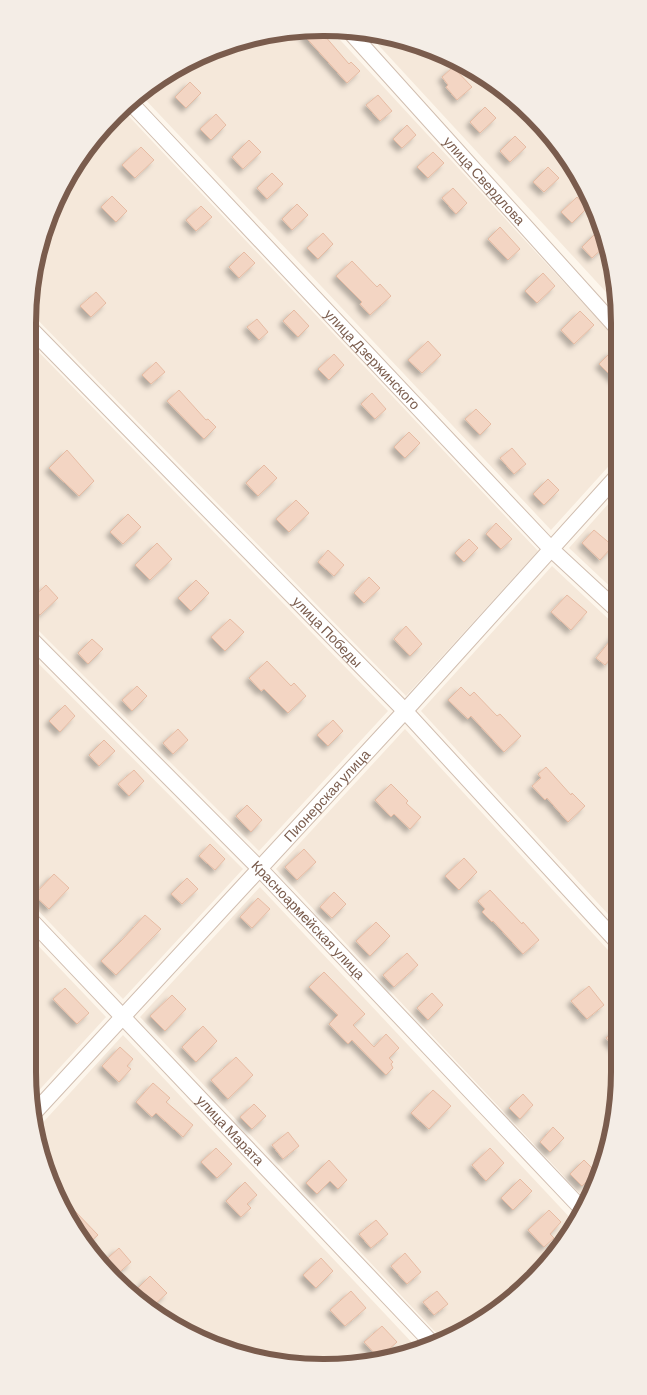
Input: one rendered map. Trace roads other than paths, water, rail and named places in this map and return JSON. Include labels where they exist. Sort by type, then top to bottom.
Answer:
[{"type":"street","name":"улица Свердлова","points":[[355,38],[611,321]]},
{"type":"street","name":"улица Дзержинского","points":[[135,107],[551,549],[611,605]]},
{"type":"street","name":"улица Победы","points":[[36,334],[405,711],[611,935]]},
{"type":"street","name":"Пионерская улица","points":[[39,1108],[405,711],[611,483]]},
{"type":"street","name":"Красноармейская улица","points":[[36,644],[260,869],[578,1205]]},
{"type":"street","name":"улица Марата","points":[[36,925],[428,1339]]}]
